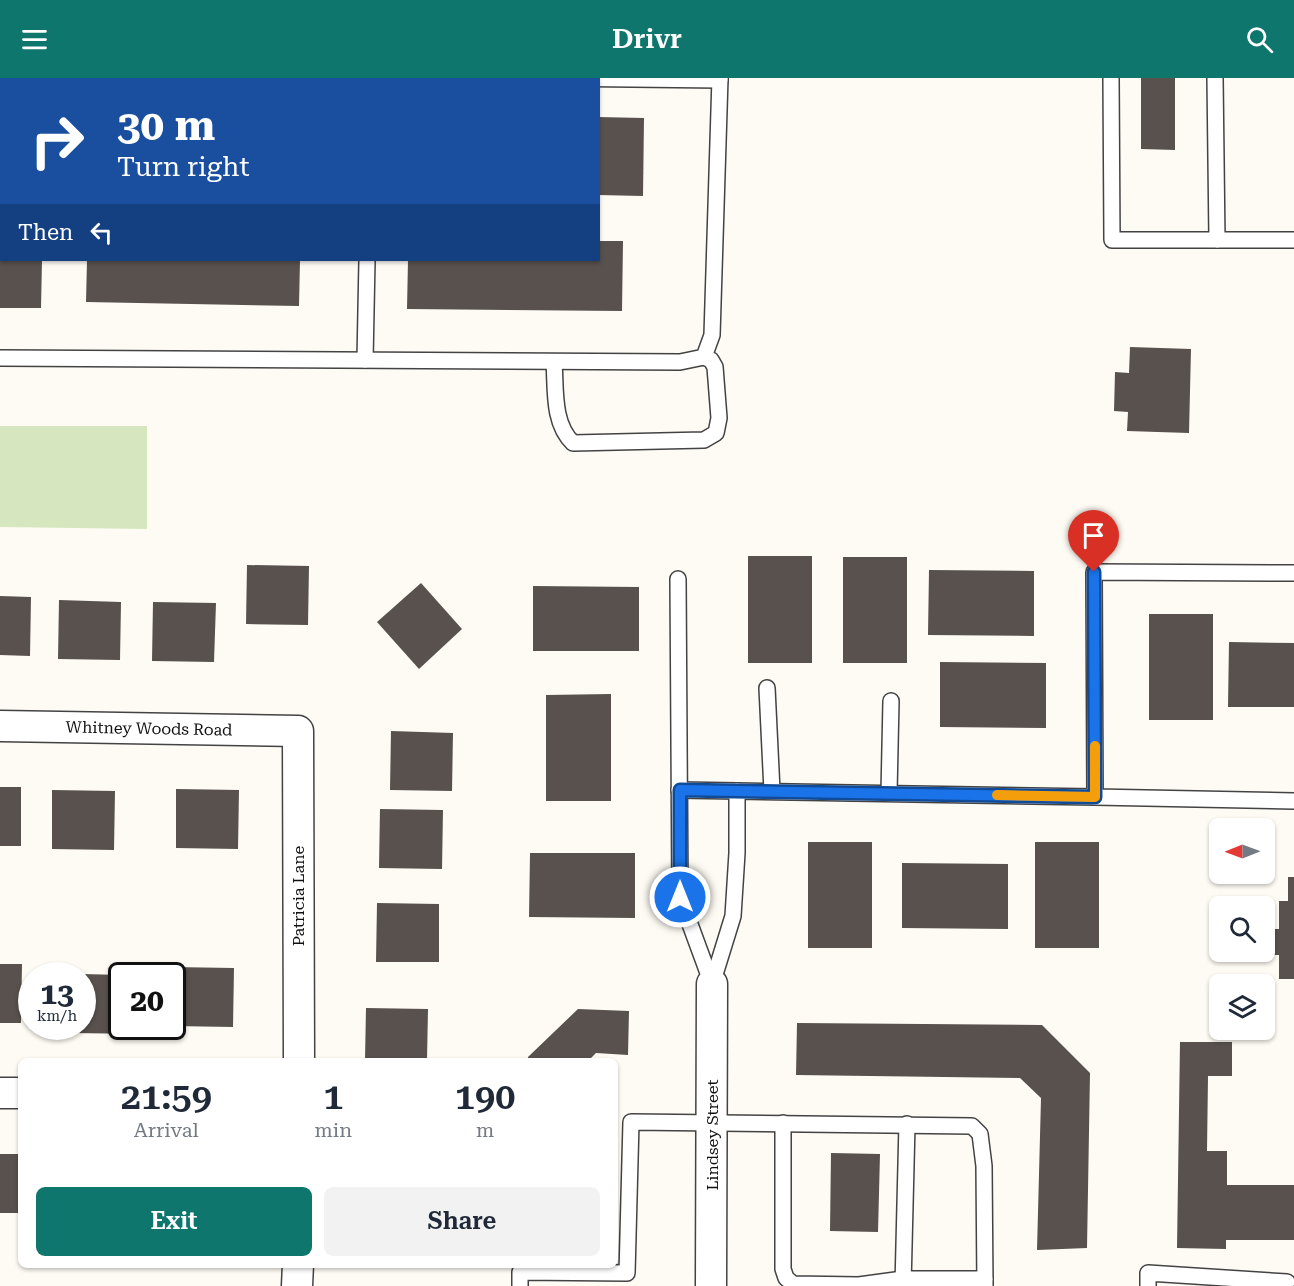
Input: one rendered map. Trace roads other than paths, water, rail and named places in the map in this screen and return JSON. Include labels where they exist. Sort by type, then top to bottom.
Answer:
[{"type":"street","name":"Whitney Woods Road","points":[[0,726],[298,731]]},
{"type":"street","name":"Patricia Lane","points":[[298,731],[299,1058]]},
{"type":"street","name":"Lindsey Street","points":[[711,1286],[712,984]]},
{"type":"street","points":[[0,1093],[18,1093]]},
{"type":"street","points":[[297,1286],[298,1268]]},
{"type":"lane","points":[[1111,78],[1112,240],[1294,240]]},
{"type":"lane","points":[[1215,78],[1217,240]]},
{"type":"lane","points":[[600,80],[720,79],[712,335],[704,357]]},
{"type":"lane","points":[[365,360],[367,261]]},
{"type":"lane","points":[[0,358],[680,362],[704,357],[711,360],[715,368],[719,418],[716,433],[704,440],[573,443],[565,436],[559,424],[554,362]]},
{"type":"lane","points":[[1095,797],[1094,572],[1294,573]]},
{"type":"lane","points":[[678,579],[680,897],[712,984]]},
{"type":"lane","points":[[767,688],[772,791]]},
{"type":"lane","points":[[889,793],[891,700]]},
{"type":"lane","points":[[680,790],[1294,801]]},
{"type":"lane","points":[[712,984],[733,916],[737,853],[736,791]]},
{"type":"lane","points":[[520,1286],[520,1272],[627,1273],[631,1122],[783,1122],[972,1126],[980,1134],[984,1166],[985,1282],[793,1284],[786,1278],[783,1269],[783,1122]]},
{"type":"lane","points":[[903,1283],[907,1124]]},
{"type":"lane","points":[[1148,1286],[1149,1273],[1289,1282]]}]
